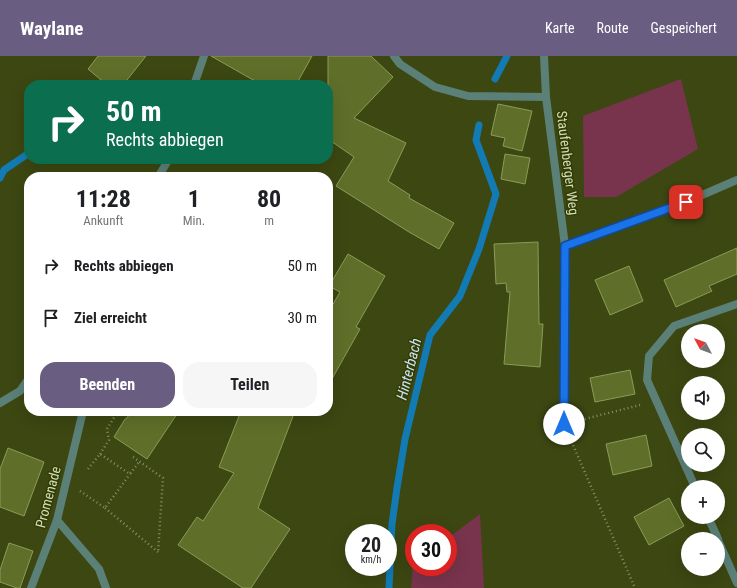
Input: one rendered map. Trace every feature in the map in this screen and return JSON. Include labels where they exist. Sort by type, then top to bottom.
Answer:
[{"type":"street","points":[[196,80],[204,56]]},
{"type":"street","name":"Staufenberger Weg","points":[[394,56],[400,64],[434,87],[468,96],[546,98]]},
{"type":"street","name":"Staufenberger Weg","points":[[544,56],[546,98],[565,246],[564,424]]},
{"type":"street","points":[[565,246],[686,202],[737,180]]},
{"type":"street","points":[[692,480],[647,380],[649,356],[674,326],[737,304]]},
{"type":"street","points":[[0,403],[20,391],[24,385]]},
{"type":"street","name":"Promenade","points":[[31,588],[56,520],[82,416]]},
{"type":"street","points":[[56,520],[98,569],[106,588]]},
{"type":"street","points":[[725,555],[737,583]]},
{"type":"path","points":[[635,588],[564,424],[657,401]]},
{"type":"path","points":[[70,466],[88,469],[110,440],[107,429],[115,416]]},
{"type":"path","points":[[100,454],[130,474]]},
{"type":"path","points":[[82,468],[80,491],[105,508],[158,553],[163,478],[133,457]]},
{"type":"path","points":[[105,508],[139,462]]},
{"type":"shaded area","points":[[681,79],[698,149],[616,197],[584,197],[583,116]]},
{"type":"shaded area","points":[[480,514],[484,588],[411,588],[412,576],[457,576],[457,531]]},
{"type":"building","points":[[98,56],[146,56],[127,80],[101,80],[88,69]]},
{"type":"building","points":[[211,56],[312,56],[299,80],[253,80]]},
{"type":"building","points":[[328,56],[371,56],[393,77],[354,118],[406,143],[388,181],[410,195],[409,198],[454,223],[439,249],[336,186],[354,157],[333,142],[333,80],[328,80]]},
{"type":"building","points":[[498,104],[532,111],[522,151],[503,146],[505,138],[491,135]]},
{"type":"building","points":[[505,154],[530,158],[525,184],[501,179]]},
{"type":"building","points":[[538,242],[539,324],[543,324],[540,367],[504,364],[510,292],[507,292],[506,283],[496,284],[494,244]]},
{"type":"building","points":[[737,248],[737,274],[709,286],[712,291],[676,307],[664,280]]},
{"type":"building","points":[[348,254],[385,276],[356,327],[360,329],[333,377],[333,304],[340,292],[333,288],[333,279]]},
{"type":"building","points":[[629,266],[643,301],[610,315],[595,280]]},
{"type":"building","points":[[630,370],[635,394],[595,402],[590,378]]},
{"type":"building","points":[[128,416],[176,416],[147,459],[114,437]]},
{"type":"building","points":[[239,416],[293,416],[258,508],[290,529],[251,588],[243,588],[178,545],[197,517],[203,521],[234,473],[219,467]]},
{"type":"building","points":[[646,435],[652,466],[613,475],[606,444]]},
{"type":"building","points":[[8,448],[44,462],[24,516],[0,507],[0,469]]},
{"type":"building","points":[[669,498],[681,520],[681,524],[684,526],[649,545],[634,517]]},
{"type":"building","points":[[9,543],[33,551],[20,588],[0,582],[0,570]]},
{"type":"waterway","name":"Hinterbach","points":[[495,79],[507,56]]},
{"type":"waterway","name":"Hinterbach","points":[[389,588],[392,524],[397,488],[405,439],[430,335],[460,296],[479,249],[496,194],[476,140],[479,125]]},
{"type":"waterway","points":[[0,178],[4,170],[24,156]]},
{"type":"route","points":[[564,424],[565,246],[686,202]]}]
